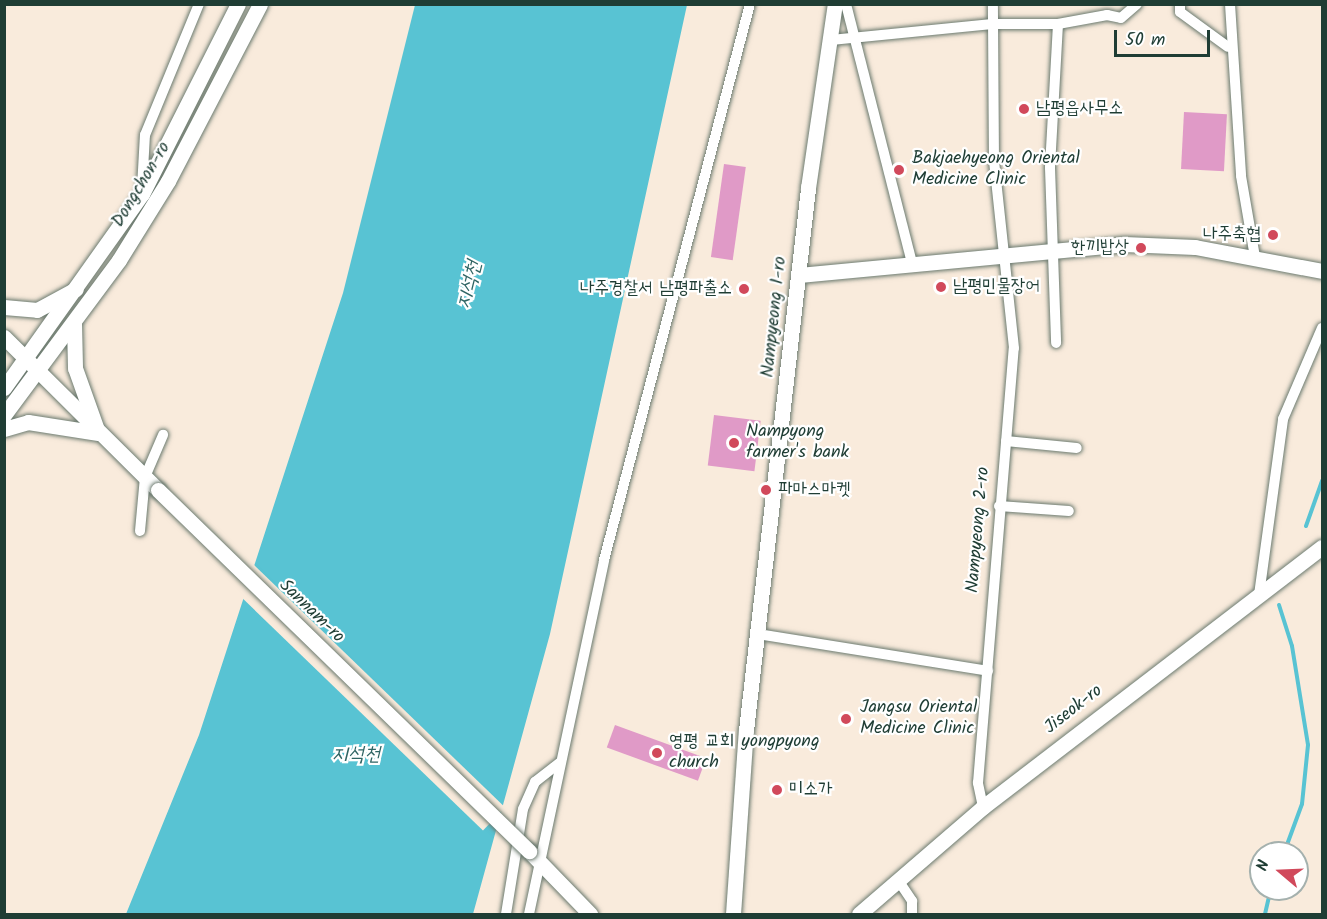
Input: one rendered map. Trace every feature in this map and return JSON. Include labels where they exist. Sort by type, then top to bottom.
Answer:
[{"type":"main road","name":"Dongchon-ro","points":[[4,388],[81,286],[142,194],[238,4]]},
{"type":"main road","name":"Dongchon-ro","points":[[4,415],[74,323],[168,182],[260,4]]},
{"type":"main road","name":"Nampyeong 1-ro","points":[[732,915],[758,634],[799,275],[835,4]]},
{"type":"main road","points":[[799,275],[913,267],[1053,250],[1180,245],[1255,257],[1323,272]]},
{"type":"main road","points":[[4,307],[37,310],[81,286]]},
{"type":"main road","points":[[4,429],[28,422],[98,433],[75,368],[74,323]]},
{"type":"main road","name":"Sannam-ro","points":[[4,337],[36,373],[146,477],[534,856],[590,915]]},
{"type":"main road","name":"Jiseok-ro","points":[[859,915],[900,883],[983,807],[1323,547]]},
{"type":"street","points":[[142,194],[145,135],[199,4]]},
{"type":"street","points":[[529,915],[534,856],[559,764],[631,451],[750,4]]},
{"type":"street","points":[[846,4],[913,267]]},
{"type":"street","name":"Nampyeong 2-ro","points":[[983,807],[978,783],[999,506],[1014,348],[1006,256],[994,162],[993,4]]},
{"type":"street","points":[[831,40],[854,41],[992,24],[1058,24],[1107,15],[1121,18],[1137,4]]},
{"type":"street","points":[[1180,4],[1180,12],[1228,47]]},
{"type":"street","points":[[1230,4],[1228,47],[1255,257]]},
{"type":"street","points":[[1056,343],[1050,168],[1058,24]]},
{"type":"street","points":[[1259,595],[1283,419],[1323,328]]},
{"type":"street","points":[[140,531],[146,477],[163,435]]},
{"type":"street","points":[[1006,441],[1077,448]]},
{"type":"street","points":[[999,506],[1069,511]]},
{"type":"street","points":[[758,634],[988,671]]},
{"type":"street","points":[[506,915],[523,809],[535,782],[559,764]]},
{"type":"street","points":[[900,883],[912,901],[912,915]]},
{"type":"water","name":"지석천","points":[[415,5],[687,5],[550,634],[473,914],[126,914],[199,735],[343,293]]},
{"type":"pier","points":[[252,563],[505,808],[483,831],[230,586]]},
{"type":"building","points":[[1184,112],[1227,114],[1224,171],[1181,169]]},
{"type":"building","points":[[724,164],[746,167],[733,260],[711,257]]},
{"type":"building","name":"Nampyong farmer's bank","points":[[714,415],[761,421],[754,471],[708,466]]},
{"type":"building","name":"영평 교회 yongpyong church","points":[[615,725],[706,758],[698,781],[607,748]]},
{"type":"waterway","points":[[1306,526],[1322,481]]},
{"type":"waterway","points":[[1279,605],[1292,646],[1308,745],[1302,804],[1288,841]]},
{"type":"waterway","points":[[1265,914],[1268,901]]},
{"type":"place","name":"남평읍사무소","points":[[1024,109]]},
{"type":"place","name":"Bakjaehyeong Oriental Medicine Clinic","points":[[899,170]]},
{"type":"place","name":"나주축협","points":[[1273,235]]},
{"type":"place","name":"한끼밥상","points":[[1141,248]]},
{"type":"place","name":"남평민물장어","points":[[941,287]]},
{"type":"place","name":"나주경찰서 남평파출소","points":[[744,289]]},
{"type":"place","name":"Nampyong farmer's bank","points":[[734,443]]},
{"type":"place","name":"파마스마켓","points":[[766,490]]},
{"type":"place","name":"Jangsu Oriental Medicine Clinic","points":[[846,719]]},
{"type":"place","name":"영평 교회 yongpyong church","points":[[657,753]]},
{"type":"place","name":"미소가","points":[[777,790]]}]
